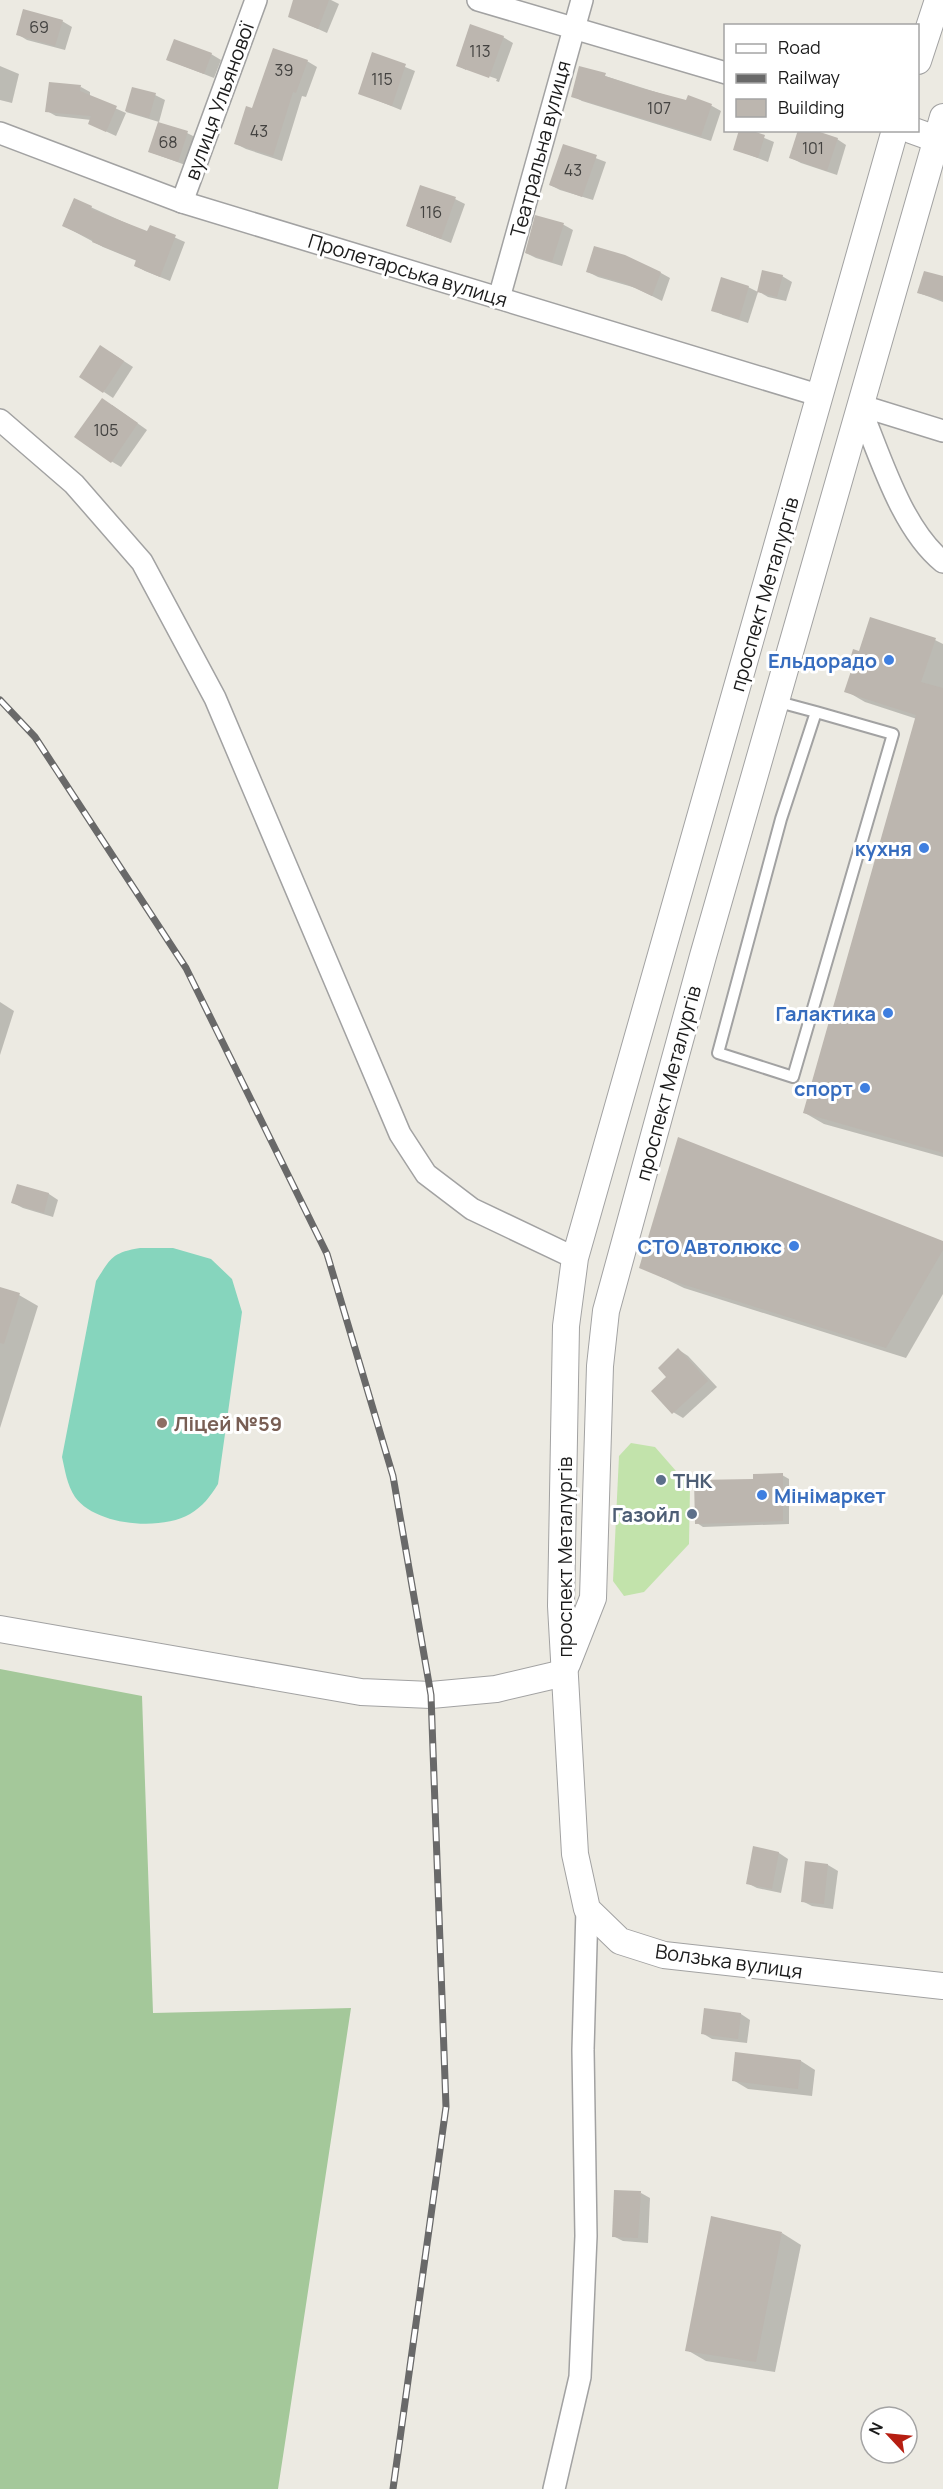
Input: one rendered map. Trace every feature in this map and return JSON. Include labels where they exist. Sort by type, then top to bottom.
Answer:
[{"type":"street","name":"вулиця Ульянової","points":[[183,202],[256,0]]},
{"type":"street","points":[[478,0],[724,72]]},
{"type":"street","name":"Театральна вулиця","points":[[499,298],[582,0]]},
{"type":"street","points":[[919,58],[938,0]]},
{"type":"street","points":[[919,131],[941,132]]},
{"type":"street","name":"проспект Металургів","points":[[564,1673],[561,1606],[566,1326],[575,1258],[894,132]]},
{"type":"street","name":"проспект Металургів","points":[[564,1673],[593,1598],[600,1366],[606,1311],[775,700],[859,405],[941,132]]},
{"type":"street","name":"Пролетарська вулиця","points":[[0,133],[183,202],[821,396]]},
{"type":"street","points":[[821,396],[859,405],[943,431]]},
{"type":"street","points":[[859,405],[908,521],[931,552],[943,562]]},
{"type":"street","points":[[0,420],[74,484],[142,562],[215,698],[400,1134],[426,1174],[472,1209],[575,1258]]},
{"type":"street","points":[[663,947],[669,956],[680,960],[691,961],[703,956]]},
{"type":"street","points":[[0,1629],[361,1692],[431,1695],[496,1689],[564,1673],[575,1854],[587,1909],[583,2050],[586,2236],[580,2377],[554,2489]]},
{"type":"street","name":"Волзька вулиця","points":[[587,1909],[620,1941],[664,1955],[943,1986]]},
{"type":"lane","points":[[775,700],[893,734],[793,1077],[718,1053],[781,819],[816,712]]},
{"type":"green space","points":[[140,1248],[173,1248],[211,1259],[232,1279],[242,1312],[218,1484],[206,1501],[190,1514],[163,1523],[146,1524],[113,1520],[85,1507],[70,1488],[62,1457],[96,1281],[117,1255]]},
{"type":"green space","points":[[631,1443],[655,1447],[690,1487],[689,1544],[644,1592],[624,1596],[613,1581],[619,1456]]},
{"type":"green space","points":[[0,1669],[142,1696],[153,2013],[351,2008],[278,2489],[0,2489]]},
{"type":"building","points":[[293,0],[329,0],[318,29],[288,17]]},
{"type":"building","points":[[23,9],[63,20],[55,46],[16,35]]},
{"type":"building","points":[[470,24],[504,36],[489,78],[456,66]]},
{"type":"building","points":[[174,39],[212,53],[204,74],[166,60]]},
{"type":"building","points":[[273,48],[308,60],[296,93],[293,92],[273,156],[234,144],[246,106],[252,108]]},
{"type":"building","points":[[372,52],[406,64],[392,106],[358,94]]},
{"type":"building","points":[[579,66],[606,73],[605,76],[641,88],[686,100],[688,95],[712,104],[701,136],[571,97]]},
{"type":"building","points":[[49,82],[81,85],[80,91],[117,106],[106,132],[88,124],[91,116],[45,112]]},
{"type":"building","points":[[132,87],[156,93],[149,118],[125,111]]},
{"type":"building","points":[[158,122],[188,131],[178,162],[148,152]]},
{"type":"building","points":[[738,132],[756,132],[765,135],[758,158],[733,150]]},
{"type":"building","points":[[797,132],[820,132],[838,138],[827,171],[789,158]]},
{"type":"building","points":[[563,144],[597,155],[582,197],[549,185]]},
{"type":"building","points":[[420,185],[456,197],[441,239],[406,226]]},
{"type":"building","points":[[74,198],[92,206],[91,209],[147,231],[150,225],[176,235],[160,277],[134,266],[136,260],[92,242],[93,240],[62,226]]},
{"type":"building","points":[[535,215],[564,223],[552,262],[525,253]]},
{"type":"building","points":[[594,246],[625,255],[661,272],[652,296],[624,283],[586,272]]},
{"type":"building","points":[[762,270],[783,275],[777,297],[757,292]]},
{"type":"building","points":[[924,271],[943,276],[943,300],[917,293]]},
{"type":"building","points":[[721,277],[749,286],[739,319],[711,311]]},
{"type":"building","points":[[100,345],[124,361],[103,393],[79,377]]},
{"type":"building","points":[[102,398],[138,423],[111,463],[74,437]]},
{"type":"building","name":"Галактика","points":[[870,617],[936,638],[921,682],[943,688],[943,1153],[803,1113],[916,715],[844,692],[851,671],[847,670],[853,649],[859,651]]},
{"type":"building","name":"СТО Автолюкс","points":[[678,1137],[943,1241],[943,1250],[886,1348],[663,1278],[639,1268]]},
{"type":"building","points":[[17,1184],[49,1193],[44,1213],[11,1203]]},
{"type":"building","points":[[0,1287],[20,1293],[4,1344],[0,1343]]},
{"type":"building","points":[[678,1348],[708,1381],[672,1414],[651,1391],[666,1377],[658,1368]]},
{"type":"building","points":[[783,1473],[783,1521],[695,1524],[694,1480],[753,1479],[753,1474]]},
{"type":"building","points":[[753,1846],[779,1852],[772,1889],[746,1884]]},
{"type":"building","points":[[805,1861],[828,1864],[824,1904],[801,1902]]},
{"type":"building","points":[[704,2008],[741,2013],[738,2039],[701,2034]]},
{"type":"building","points":[[735,2052],[801,2060],[798,2089],[732,2081]]},
{"type":"building","points":[[614,2190],[641,2191],[638,2238],[612,2237]]},
{"type":"building","points":[[711,2216],[782,2232],[756,2362],[685,2351]]},
{"type":"railway","points":[[0,700],[35,737],[186,968],[327,1254],[393,1476],[431,1695],[446,2107],[393,2489]]},
{"type":"place","name":"Ельдорадо","points":[[889,660]]},
{"type":"place","name":"кухня","points":[[924,848]]},
{"type":"place","name":"Галактика","points":[[888,1013]]},
{"type":"place","name":"спорт","points":[[865,1088]]},
{"type":"place","name":"СТО Автолюкс","points":[[794,1246]]},
{"type":"place","name":"Ліцей №59","points":[[162,1423]]},
{"type":"place","name":"ТНК","points":[[661,1480]]},
{"type":"place","name":"Мінімаркет","points":[[762,1495]]},
{"type":"place","name":"Газойл","points":[[692,1514]]}]
